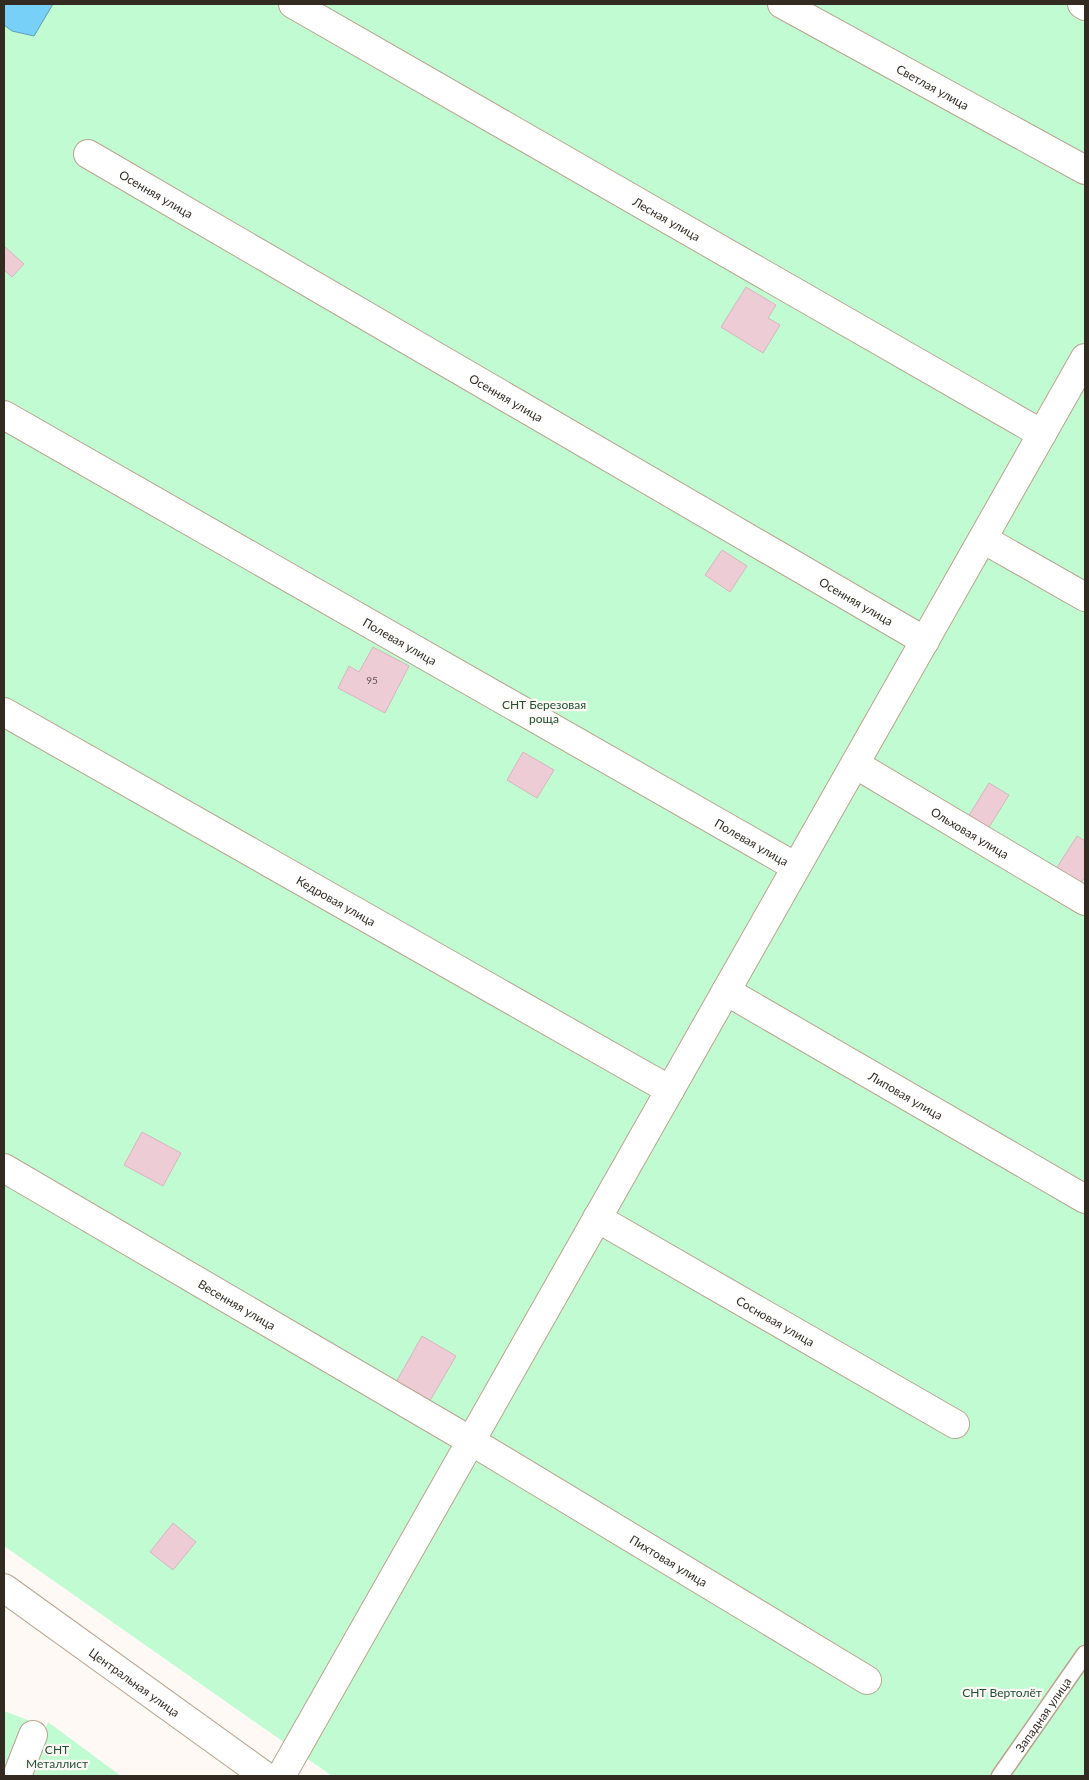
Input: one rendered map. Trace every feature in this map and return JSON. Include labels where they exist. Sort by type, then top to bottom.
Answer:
[{"type":"street","name":"Лесная улица","points":[[293,4],[1042,434]]},
{"type":"street","name":"Светлая улица","points":[[782,4],[1085,170]]},
{"type":"street","name":"Осенняя улица","points":[[88,154],[925,641]]},
{"type":"street","points":[[281,1776],[1085,358]]},
{"type":"street","name":"Полевая улица","points":[[4,415],[796,867]]},
{"type":"street","points":[[983,539],[1085,597]]},
{"type":"street","name":"Кедровая улица","points":[[4,712],[670,1090]]},
{"type":"street","name":"Ольховая улица","points":[[855,764],[1085,901]]},
{"type":"street","name":"Липовая улица","points":[[726,991],[1085,1199]]},
{"type":"street","name":"Весенняя улица","points":[[4,1168],[471,1441]]},
{"type":"street","name":"Сосновая улица","points":[[597,1218],[955,1424]]},
{"type":"street","name":"Пихтовая улица","points":[[471,1441],[867,1680]]},
{"type":"street","name":"Центральная улица","points":[[4,1588],[265,1776]]},
{"type":"street","points":[[17,1776],[33,1735]]},
{"type":"lane","name":"Западная улица","points":[[1000,1776],[1085,1654]]},
{"type":"green space","name":"СНТ Березовая роща","points":[[4,4],[1085,4],[1085,1776],[332,1776],[4,1546]]},
{"type":"green space","points":[[4,1711],[30,1721],[9,1776],[4,1776]]},
{"type":"green space","name":"СНТ Металлист","points":[[48,1722],[121,1776],[27,1776]]},
{"type":"water","points":[[4,4],[53,4],[34,36],[12,31],[4,25]]},
{"type":"building","points":[[4,246],[24,264],[12,277],[4,270]]},
{"type":"building","points":[[746,287],[776,305],[768,318],[780,325],[763,353],[721,327]]},
{"type":"building","points":[[722,550],[747,566],[730,592],[705,575]]},
{"type":"building","points":[[373,647],[409,666],[385,713],[338,688],[349,666],[359,672]]},
{"type":"building","points":[[523,752],[554,770],[537,798],[507,780]]},
{"type":"building","points":[[989,783],[1009,795],[988,829],[968,817]]},
{"type":"building","points":[[1077,836],[1085,841],[1085,877],[1080,884],[1056,869]]},
{"type":"building","points":[[142,1132],[181,1153],[163,1186],[124,1165]]},
{"type":"building","points":[[422,1336],[456,1356],[428,1404],[395,1384]]},
{"type":"building","points":[[173,1523],[196,1542],[173,1570],[150,1552]]},
{"type":"park label","name":"СНТ Вертолёт","points":[[1002,1692]]}]
